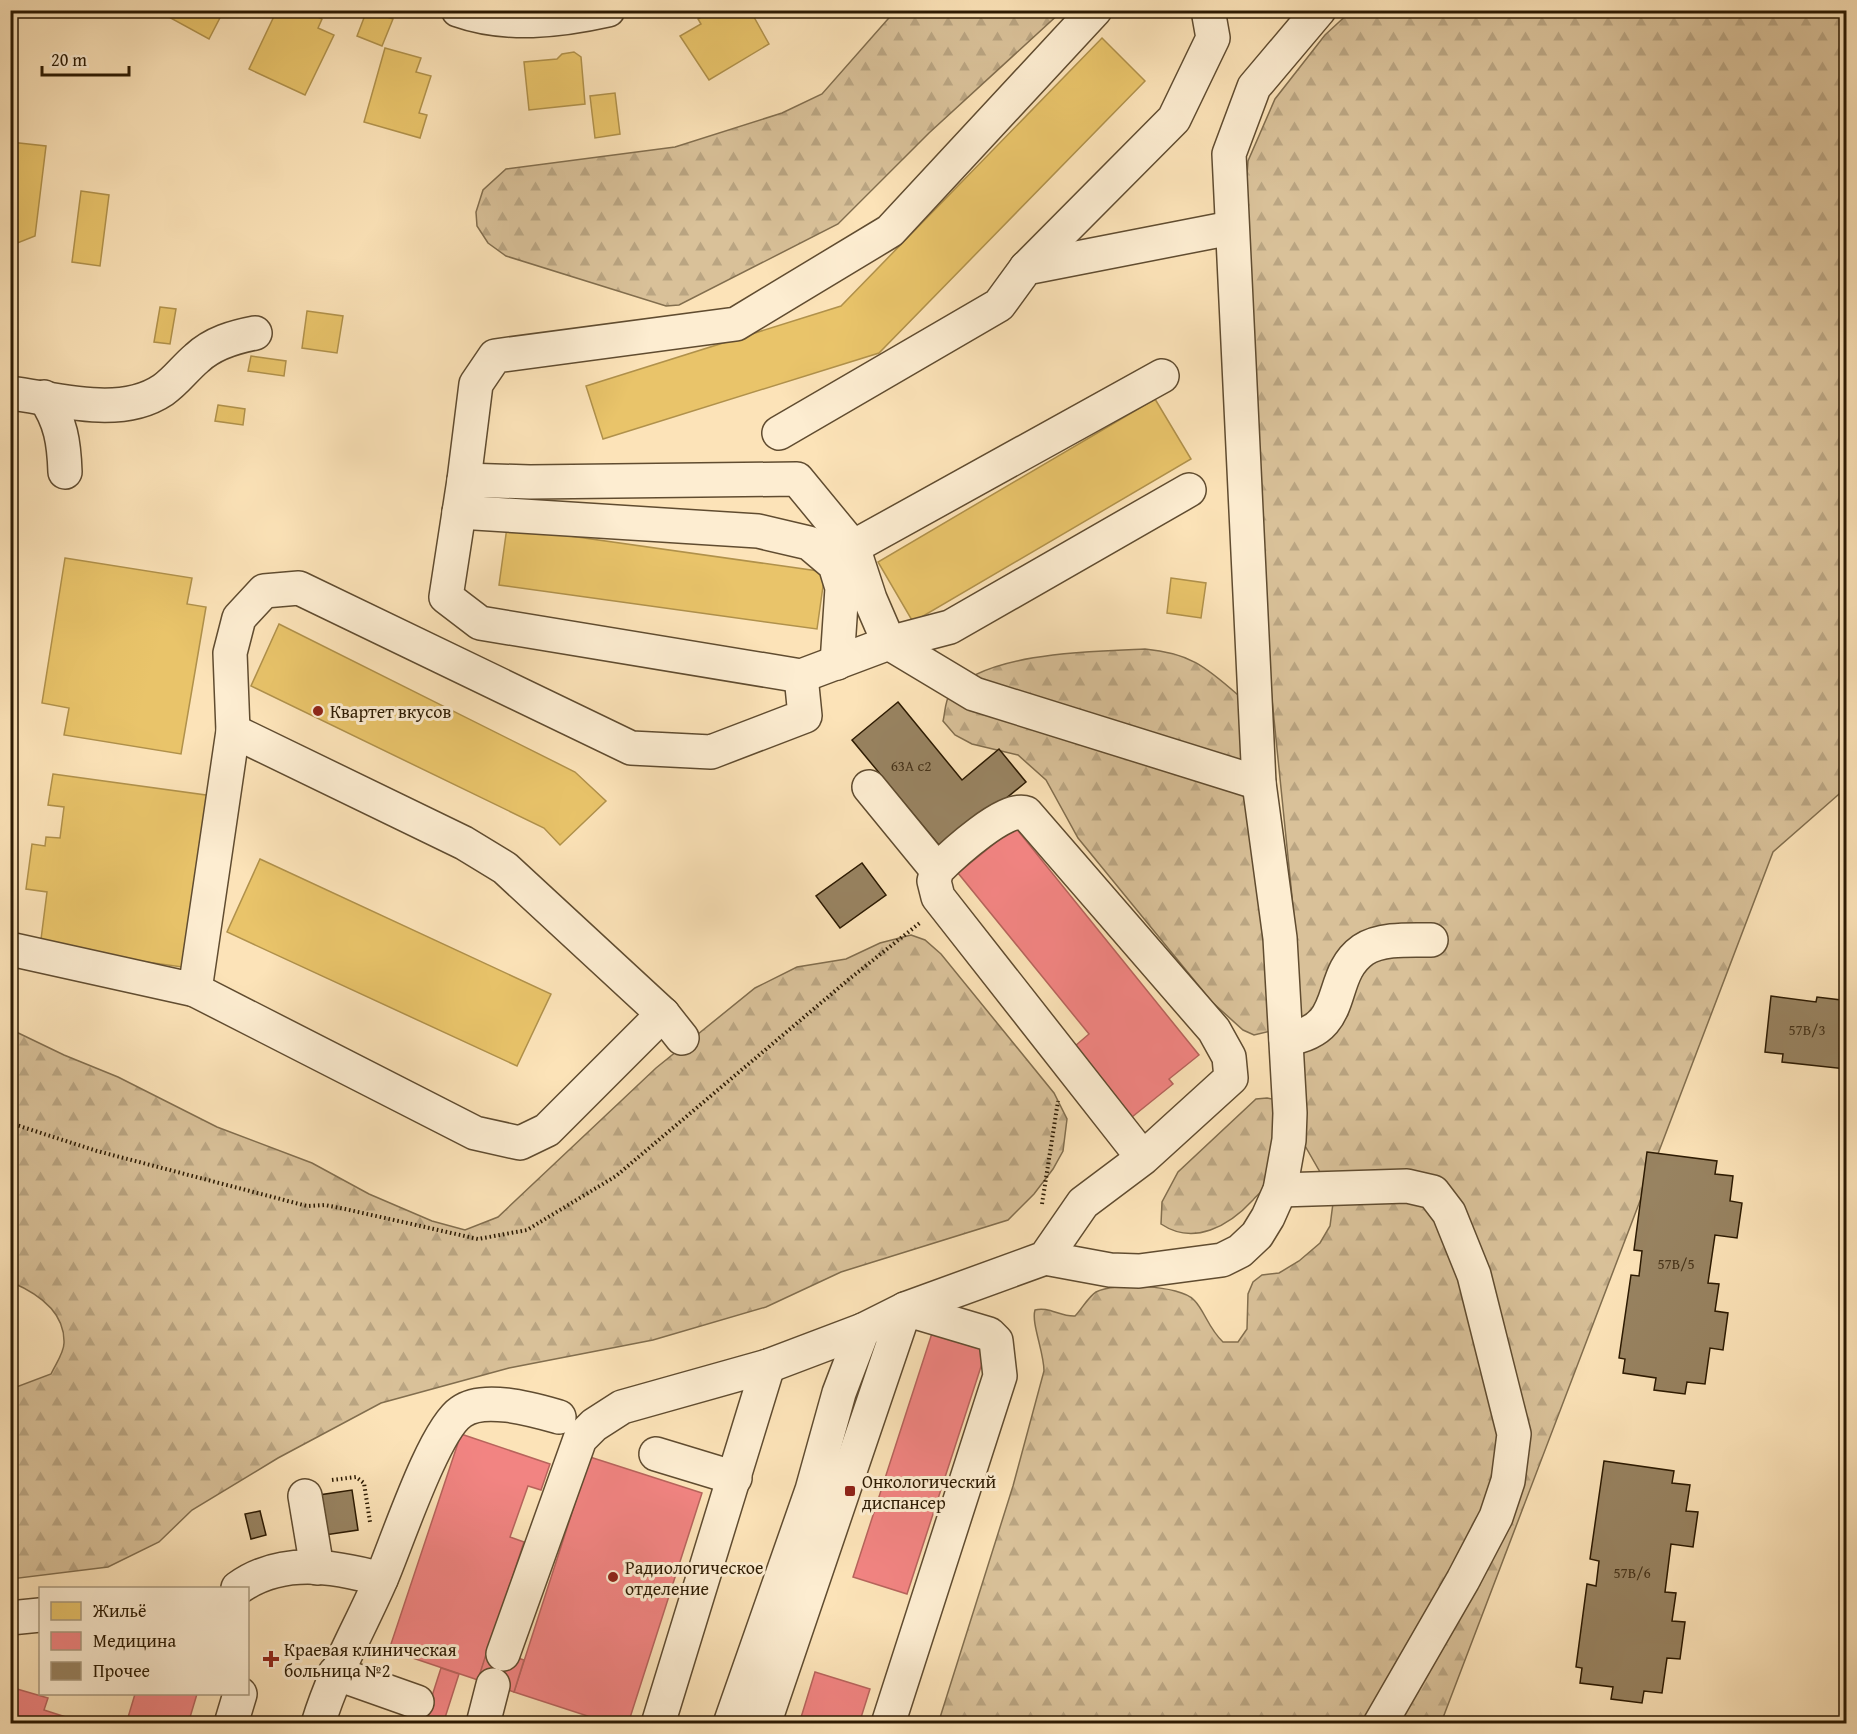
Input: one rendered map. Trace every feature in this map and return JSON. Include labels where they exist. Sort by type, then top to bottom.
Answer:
[{"type":"lane","points":[[458,10],[504,20],[568,19],[608,10]]},
{"type":"lane","points":[[1095,10],[890,231],[736,324],[495,356],[476,384],[446,597],[480,623],[801,676],[889,643],[950,627],[1189,490]]},
{"type":"lane","points":[[779,433],[999,305],[1026,268],[1174,119],[1213,38],[1208,10]]},
{"type":"lane","points":[[1052,1249],[1110,1270],[1139,1271],[1222,1260],[1240,1251],[1257,1235],[1280,1190],[1290,1113],[1280,938],[1259,783],[1229,154],[1254,87],[1319,10]]},
{"type":"lane","points":[[1026,268],[1231,228]]},
{"type":"lane","points":[[10,393],[99,405],[122,404],[146,399],[164,389],[199,356],[229,338],[255,333]]},
{"type":"lane","points":[[853,548],[1162,376]]},
{"type":"lane","points":[[44,397],[57,416],[64,445],[65,472]]},
{"type":"lane","points":[[464,480],[530,482],[797,479],[853,548],[870,599],[889,643],[974,694],[1259,783]]},
{"type":"lane","points":[[459,512],[758,531],[809,543],[835,565],[842,588],[837,663]]},
{"type":"lane","points":[[195,990],[233,731],[230,652],[239,618],[264,591],[299,588],[631,748],[711,752],[805,716],[801,676]]},
{"type":"lane","points":[[10,950],[195,990],[475,1132],[520,1143],[547,1130],[673,1026],[505,868],[464,843],[233,731]]},
{"type":"lane","points":[[869,787],[937,870]]},
{"type":"lane","points":[[503,1653],[580,1439],[594,1425],[622,1407],[768,1366],[863,1330],[906,1309],[1052,1249],[1083,1203],[1143,1158],[1231,1078],[1229,1057],[1214,1030],[1026,813],[1020,810],[1001,818],[937,870],[934,881],[938,897],[1143,1158]]},
{"type":"lane","points":[[1286,1039],[1310,1034],[1321,1026],[1337,998],[1344,976],[1363,950],[1394,940],[1431,940]]},
{"type":"lane","points":[[1280,1190],[1407,1186],[1433,1192],[1449,1213],[1474,1275],[1514,1434],[1508,1481],[1496,1517],[1463,1580],[1380,1724]]},
{"type":"lane","points":[[764,1724],[906,1309]]},
{"type":"lane","points":[[888,1724],[1000,1376],[996,1341],[989,1334],[906,1309]]},
{"type":"lane","points":[[730,1724],[812,1490],[839,1393],[863,1330]]},
{"type":"lane","points":[[658,1724],[768,1366]]},
{"type":"lane","points":[[318,1724],[334,1673],[381,1579],[423,1475],[441,1437],[461,1411],[484,1404],[528,1408],[559,1417]]},
{"type":"lane","points":[[656,1454],[735,1478]]},
{"type":"lane","points":[[305,1497],[317,1568]]},
{"type":"lane","points":[[239,1587],[252,1578],[276,1568],[345,1570],[381,1579]]},
{"type":"lane","points":[[334,1673],[417,1702]]},
{"type":"lane","points":[[483,1724],[493,1685]]},
{"type":"lane","points":[[231,1724],[240,1695]]},
{"type":"path","points":[[1052,1249],[1041,1215],[1064,1057]]},
{"type":"path","points":[[305,1497],[306,1484],[356,1477],[364,1483],[369,1529]]},
{"type":"green space","points":[[895,11],[1062,11],[929,133],[838,224],[679,305],[666,306],[506,256],[488,243],[477,226],[476,212],[483,190],[506,169],[675,147],[782,113],[822,94]]},
{"type":"green space","points":[[1351,11],[1846,11],[1846,788],[1773,852],[1441,1723],[938,1724],[1013,1486],[1044,1371],[1034,1316],[1035,1310],[1045,1309],[1075,1316],[1093,1294],[1105,1289],[1131,1286],[1162,1288],[1187,1295],[1201,1309],[1223,1342],[1238,1342],[1247,1329],[1248,1294],[1253,1282],[1262,1275],[1279,1273],[1299,1261],[1320,1243],[1330,1226],[1333,1203],[1328,1186],[1304,1144],[1303,1053],[1313,1044],[1354,975],[1400,933],[1333,987],[1301,1024],[1296,936],[1262,601],[1242,246],[1248,161],[1275,99],[1325,35]]},
{"type":"green space","points":[[1145,649],[1173,654],[1196,663],[1238,695],[1259,854],[1271,1031],[1254,1035],[1243,1030],[1212,1002],[1078,838],[1046,780],[1018,755],[972,744],[955,735],[943,721],[950,694],[966,680],[987,670],[1041,656]]},
{"type":"green space","points":[[911,935],[925,940],[941,954],[1054,1093],[1067,1119],[1063,1151],[1053,1169],[1034,1194],[1008,1220],[841,1272],[766,1307],[653,1340],[509,1368],[381,1403],[278,1458],[192,1510],[159,1542],[108,1567],[11,1579],[11,1389],[51,1374],[61,1355],[64,1343],[60,1322],[55,1313],[39,1298],[11,1282],[10,1029],[64,1055],[118,1077],[217,1127],[312,1163],[369,1194],[432,1221],[465,1230],[498,1217],[656,1068],[755,988],[797,967],[846,959],[880,943]]},
{"type":"green space","points":[[1256,1099],[1277,1100],[1270,1177],[1265,1187],[1233,1218],[1210,1230],[1186,1233],[1161,1224],[1162,1202],[1178,1172]]},
{"type":"building: Жильё","points":[[167,10],[224,10],[209,39],[165,15]]},
{"type":"building: Жильё","points":[[277,10],[304,10],[322,19],[318,28],[334,35],[305,95],[249,69]]},
{"type":"building: Жильё","points":[[367,10],[393,19],[382,46],[357,36]]},
{"type":"building: Жильё","points":[[714,10],[750,10],[769,44],[709,80],[680,36],[701,24],[698,19]]},
{"type":"building: Жильё","points":[[1102,38],[1145,81],[879,353],[603,439],[586,386],[841,306]]},
{"type":"building: Жильё","points":[[385,48],[421,58],[416,72],[431,76],[419,113],[427,115],[420,138],[364,122]]},
{"type":"building: Жильё","points":[[574,52],[581,57],[585,104],[529,110],[524,62],[557,59],[562,54]]},
{"type":"building: Жильё","points":[[615,93],[620,134],[595,138],[590,96]]},
{"type":"building: Жильё","points":[[10,142],[46,146],[35,236],[10,246]]},
{"type":"building: Жильё","points":[[81,191],[109,195],[100,266],[72,262]]},
{"type":"building: Жильё","points":[[160,307],[176,309],[170,344],[154,342]]},
{"type":"building: Жильё","points":[[307,311],[343,316],[337,353],[302,348]]},
{"type":"building: Жильё","points":[[251,356],[286,361],[284,376],[248,371]]},
{"type":"building: Жильё","points":[[1155,399],[1191,459],[913,622],[878,562]]},
{"type":"building: Жильё","points":[[218,405],[245,409],[243,425],[215,421]]},
{"type":"building: Жильё","points":[[507,527],[825,572],[817,629],[499,585]]},
{"type":"building: Жильё","points":[[65,558],[192,578],[187,604],[206,607],[181,754],[64,735],[69,708],[42,703]]},
{"type":"building: Жильё","points":[[1171,578],[1206,583],[1201,618],[1167,613]]},
{"type":"building: Жильё","points":[[279,624],[575,772],[606,801],[560,845],[544,828],[251,686]]},
{"type":"building: Жильё","points":[[53,774],[213,796],[189,968],[40,947],[47,892],[26,889],[32,844],[45,846],[46,837],[60,838],[64,807],[48,805]]},
{"type":"building: Жильё","points":[[260,859],[551,994],[517,1066],[227,932]]},
{"type":"building: Медицина","points":[[1015,827],[1199,1055],[1169,1079],[1173,1084],[1132,1117],[1075,1046],[1089,1034],[958,873]]},
{"type":"building: Медицина","points":[[935,1324],[989,1342],[907,1594],[853,1577]]},
{"type":"building: Медицина","points":[[461,1434],[550,1464],[541,1490],[528,1486],[510,1537],[524,1542],[478,1680],[389,1650]]},
{"type":"building: Медицина","name":"Радиологическое отделение","points":[[590,1457],[702,1493],[628,1724],[612,1724],[514,1692]]},
{"type":"building: Медицина","points":[[488,1648],[524,1660],[514,1692],[478,1680]]},
{"type":"building: Медицина","points":[[441,1668],[459,1674],[443,1724],[423,1724]]},
{"type":"building: Медицина","points":[[815,1672],[870,1689],[859,1724],[799,1724]]},
{"type":"building: Медицина","points":[[17,1689],[48,1698],[44,1710],[69,1718],[67,1724],[10,1724],[10,1711]]},
{"type":"building: Медицина","points":[[135,1695],[197,1695],[188,1724],[126,1724]]},
{"type":"building: Прочее","points":[[898,702],[962,780],[999,749],[1026,782],[943,850],[852,740]]},
{"type":"building: Прочее","points":[[862,863],[886,895],[840,928],[816,896]]},
{"type":"building: Прочее","points":[[1771,996],[1816,1002],[1817,997],[1841,1000],[1841,1005],[1846,1005],[1846,1069],[1782,1062],[1783,1054],[1765,1052]]},
{"type":"building: Прочее","points":[[1647,1152],[1717,1161],[1715,1174],[1733,1176],[1730,1201],[1742,1203],[1737,1238],[1715,1235],[1708,1283],[1719,1284],[1715,1311],[1728,1313],[1723,1350],[1710,1348],[1705,1384],[1687,1382],[1685,1394],[1654,1390],[1656,1378],[1623,1373],[1625,1359],[1619,1358],[1631,1275],[1639,1276],[1642,1251],[1634,1250]]},
{"type":"building: Прочее","points":[[1604,1461],[1674,1471],[1672,1483],[1690,1485],[1686,1511],[1698,1512],[1693,1547],[1671,1544],[1665,1592],[1676,1593],[1672,1621],[1685,1622],[1680,1659],[1667,1658],[1662,1693],[1644,1691],[1642,1703],[1611,1699],[1613,1687],[1580,1683],[1582,1668],[1576,1667],[1587,1584],[1596,1586],[1599,1561],[1590,1559]]},
{"type":"building: Прочее","points":[[352,1490],[358,1530],[325,1535],[319,1495]]},
{"type":"building: Прочее","points":[[260,1511],[266,1535],[251,1539],[245,1514]]},
{"type":"place","name":"Квартет вкусов","points":[[318,711]]},
{"type":"place","name":"Онкологический диспансер","points":[[850,1491]]},
{"type":"place","name":"Радиологическое отделение","points":[[613,1577]]},
{"type":"place","name":"Краевая клиническая больница №2","points":[[271,1659]]}]
